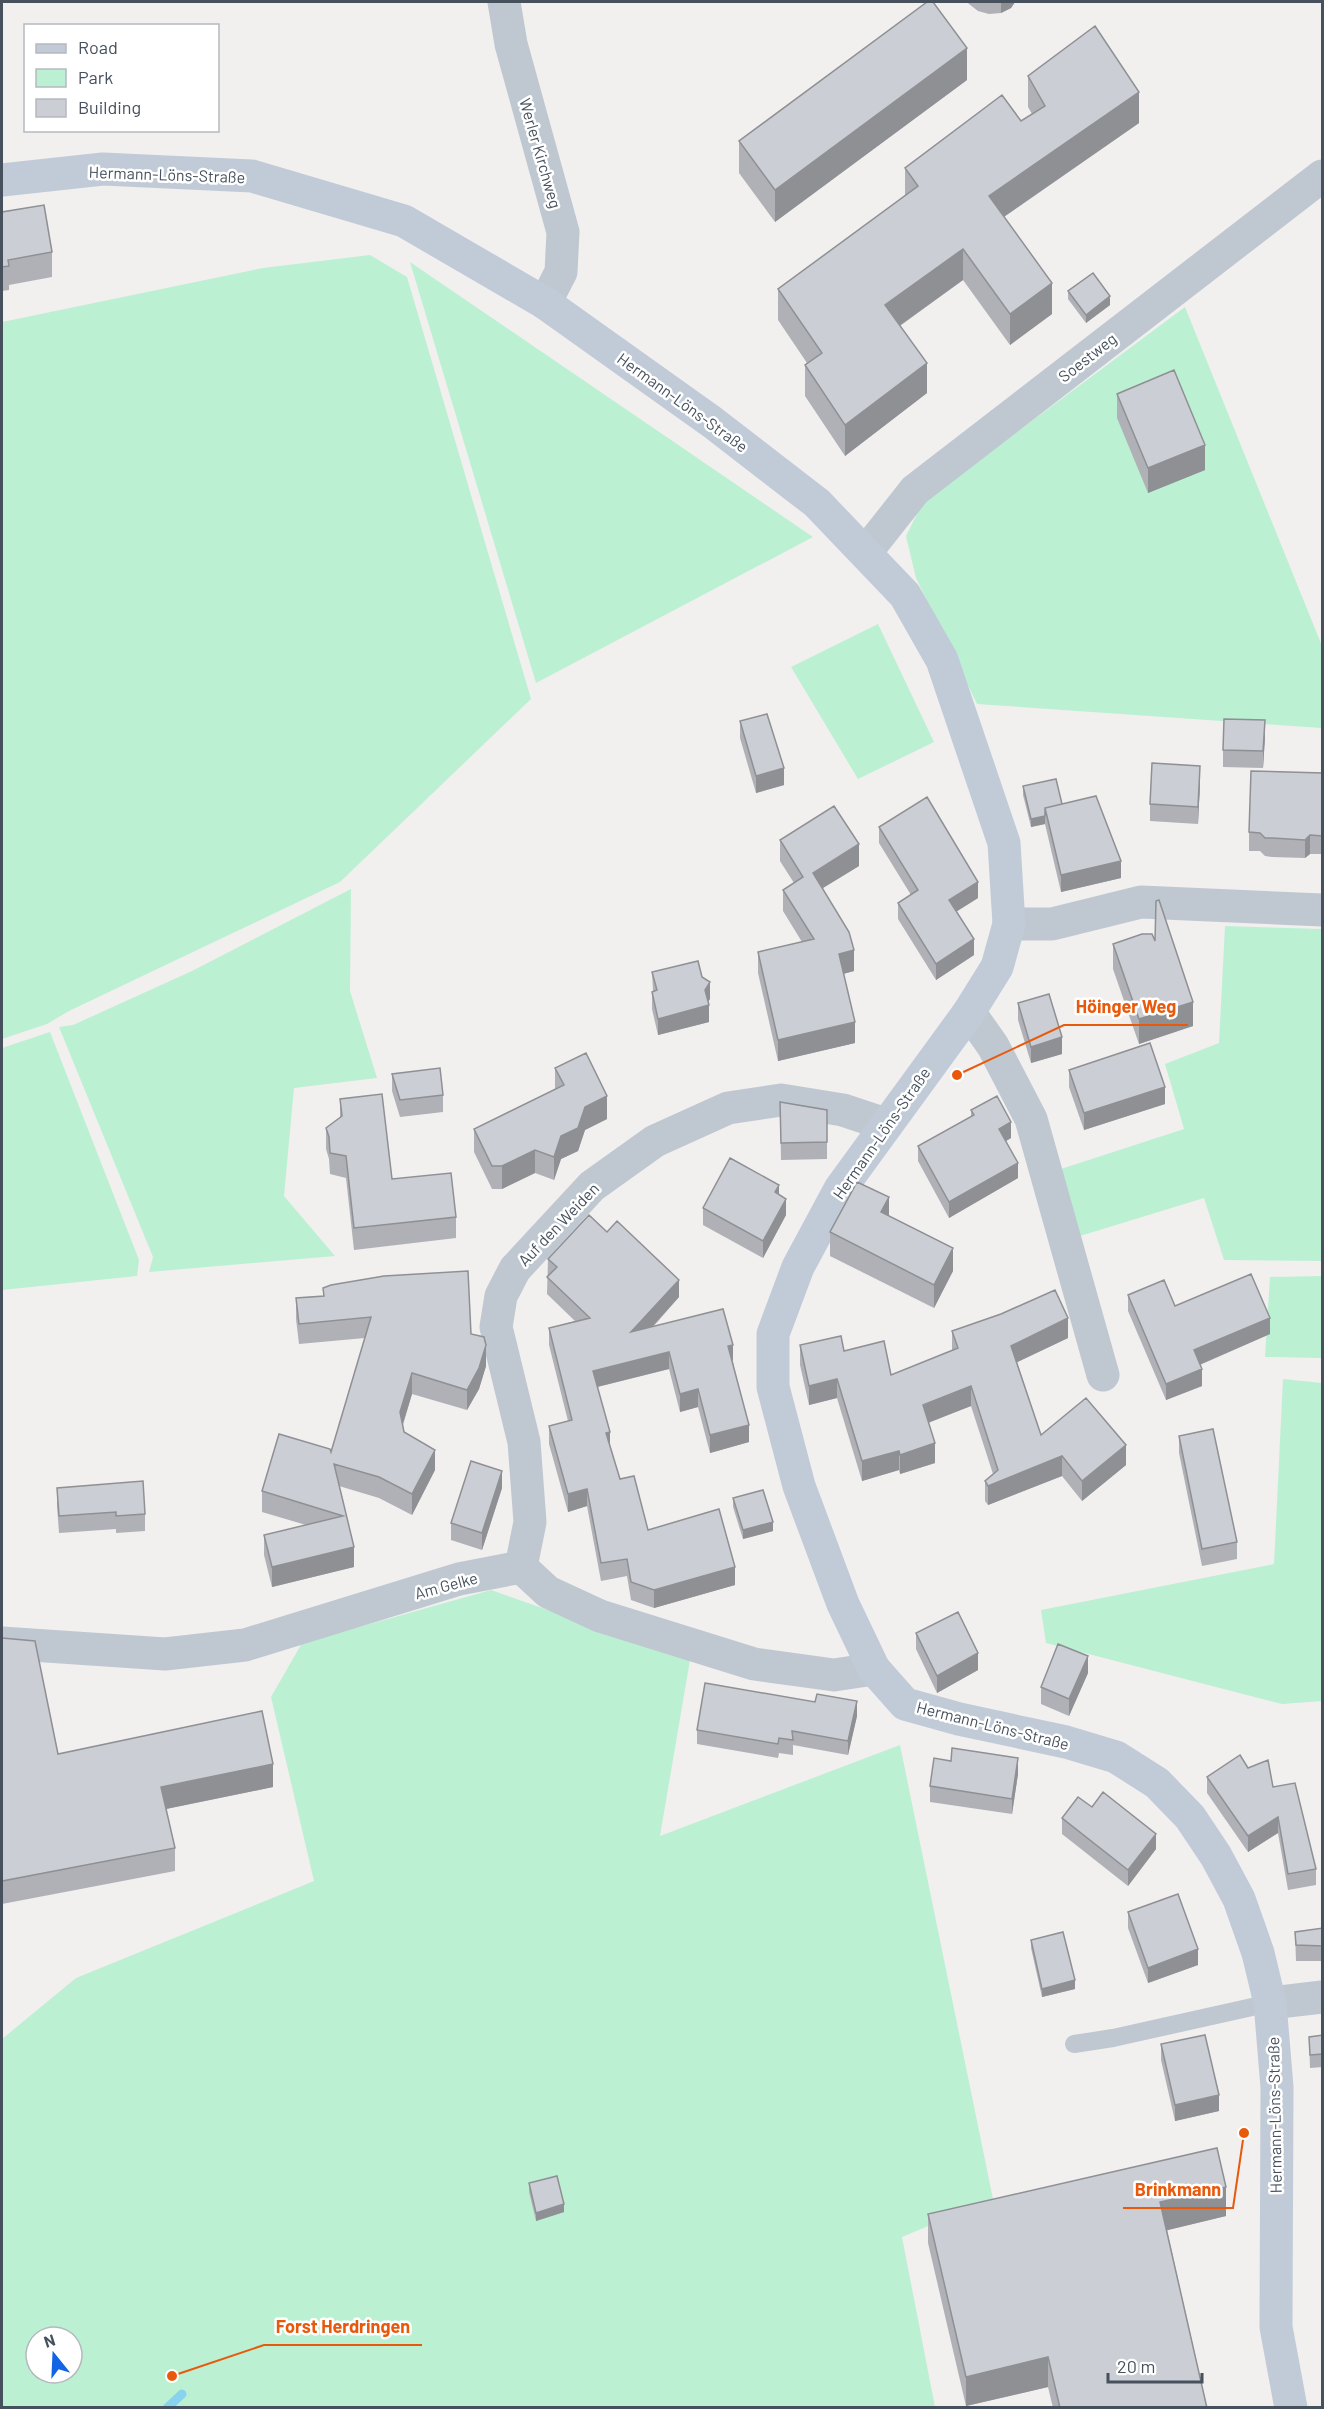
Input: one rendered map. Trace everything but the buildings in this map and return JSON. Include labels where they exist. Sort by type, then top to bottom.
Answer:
[{"type":"street","name":"Werler Kirchweg","points":[[504,2],[511,44],[563,232],[561,272],[545,303]]},
{"type":"street","name":"Hermann-Löns-Straße","points":[[2,180],[103,170],[252,176],[404,221],[545,303],[712,422],[817,503],[905,595],[942,660],[1004,843],[1009,924],[997,967],[969,1012],[885,1124],[840,1189],[798,1267],[773,1334],[773,1387],[799,1486],[843,1604],[874,1669],[905,1704],[959,1719],[1066,1742],[1116,1757],[1157,1783],[1190,1817],[1216,1856],[1239,1899],[1258,1953],[1270,2003],[1277,2087],[1276,2327],[1291,2408]]},
{"type":"street","name":"Soestweg","points":[[866,552],[915,490],[1323,176]]},
{"type":"street","points":[[1009,924],[1052,924],[1141,902],[1323,910]]},
{"type":"street","points":[[969,1012],[993,1046],[1031,1119],[1103,1375]]},
{"type":"street","name":"Auf den Weiden","points":[[521,1567],[530,1522],[524,1442],[496,1327],[501,1296],[515,1269],[592,1186],[656,1141],[728,1108],[781,1100],[843,1110],[885,1124]]},
{"type":"street","points":[[521,1567],[548,1593],[600,1616],[754,1664],[834,1676],[874,1669]]},
{"type":"street","name":"Am Gelke","points":[[2,1643],[165,1653],[245,1645],[459,1579],[521,1567]]},
{"type":"street","points":[[1270,2003],[1323,1997]]},
{"type":"lane","points":[[1074,2044],[1113,2038],[1270,2003]]},
{"type":"green space","points":[[370,255],[407,277],[531,699],[340,882],[69,1011],[47,1024],[2,1039],[2,322],[263,268]]},
{"type":"green space","points":[[410,262],[813,537],[536,683]]},
{"type":"green space","points":[[1185,307],[1322,646],[1322,728],[977,704],[916,578],[906,536],[923,502]]},
{"type":"green space","points":[[878,624],[934,742],[858,779],[791,667]]},
{"type":"green space","points":[[351,889],[350,991],[377,1078],[294,1088],[284,1196],[335,1256],[149,1272],[153,1257],[59,1027],[73,1025],[192,971]]},
{"type":"green space","points":[[1225,926],[1322,929],[1322,1261],[1224,1260],[1204,1198],[1080,1236],[1061,1169],[1184,1129],[1165,1064],[1219,1043]]},
{"type":"green space","points":[[50,1032],[139,1260],[137,1276],[2,1290],[2,1048]]},
{"type":"green space","points":[[1322,1276],[1322,1358],[1265,1357],[1270,1277]]},
{"type":"green space","points":[[1283,1379],[1322,1383],[1322,1701],[1282,1704],[1046,1643],[1041,1610],[1274,1564]]},
{"type":"green space","points":[[491,1590],[690,1660],[660,1836],[900,1745],[993,2199],[902,2237],[935,2407],[2,2408],[2,2039],[76,1978],[314,1881],[271,1697],[302,1643]]},
{"type":"waterway","points":[[167,2408],[182,2394]]},
{"type":"place","name":"Höinger Weg","points":[[957,1075]]},
{"type":"place","name":"Brinkmann","points":[[1244,2133]]},
{"type":"place","name":"Forst Herdringen","points":[[172,2376]]}]
